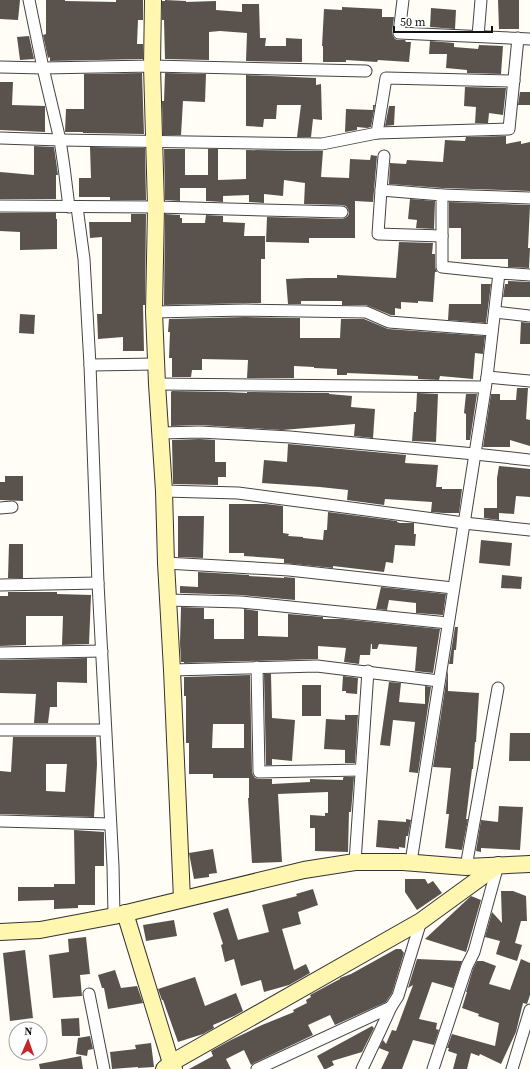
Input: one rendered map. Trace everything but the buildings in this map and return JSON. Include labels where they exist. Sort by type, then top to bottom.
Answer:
[{"type":"street","points":[[29,0],[60,140],[64,167],[84,259],[110,824],[120,914],[170,1067],[421,920],[498,865]]},
{"type":"street","points":[[153,0],[152,66],[156,208],[154,312],[164,491],[182,899]]},
{"type":"street","points":[[403,0],[399,33],[530,39]]},
{"type":"street","points":[[478,36],[481,0]]},
{"type":"street","points":[[0,138],[322,144],[377,133],[509,129],[518,38]]},
{"type":"street","points":[[0,67],[43,68],[152,66],[366,70]]},
{"type":"street","points":[[377,133],[386,78],[514,81]]},
{"type":"street","points":[[384,156],[380,190],[378,234],[442,236]]},
{"type":"street","points":[[380,190],[442,195],[530,198]]},
{"type":"street","points":[[442,195],[442,268],[530,275]]},
{"type":"street","points":[[0,206],[342,212]]},
{"type":"street","points":[[410,862],[486,382],[499,273]]},
{"type":"street","points":[[154,312],[245,310],[366,312],[389,322],[492,330]]},
{"type":"street","points":[[495,312],[530,316]]},
{"type":"street","points":[[90,365],[156,364]]},
{"type":"street","points":[[157,384],[530,381]]},
{"type":"street","points":[[161,433],[200,432],[290,437],[530,460]]},
{"type":"street","points":[[164,491],[238,493],[464,523],[530,530]]},
{"type":"street","points":[[0,508],[12,507]]},
{"type":"street","points":[[166,563],[288,570],[453,588]]},
{"type":"street","points":[[0,585],[98,583]]},
{"type":"street","points":[[168,600],[241,602],[448,623]]},
{"type":"street","points":[[0,653],[102,651]]},
{"type":"street","points":[[172,670],[317,666],[439,681]]},
{"type":"street","points":[[257,667],[259,772],[361,770]]},
{"type":"street","points":[[355,862],[368,672]]},
{"type":"street","points":[[466,867],[498,688]]},
{"type":"street","points":[[0,730],[105,730]]},
{"type":"street","points":[[0,821],[110,824]]},
{"type":"street","points":[[0,932],[40,930],[120,914],[304,870],[355,862],[410,862],[466,867],[530,864]]},
{"type":"street","points":[[433,1069],[466,966],[474,952],[498,865]]},
{"type":"street","points":[[362,1069],[391,1007],[398,996],[421,920]]},
{"type":"street","points":[[89,994],[104,1069]]},
{"type":"street","points":[[257,1069],[391,1007]]},
{"type":"street","points":[[512,1069],[530,1010]]}]
